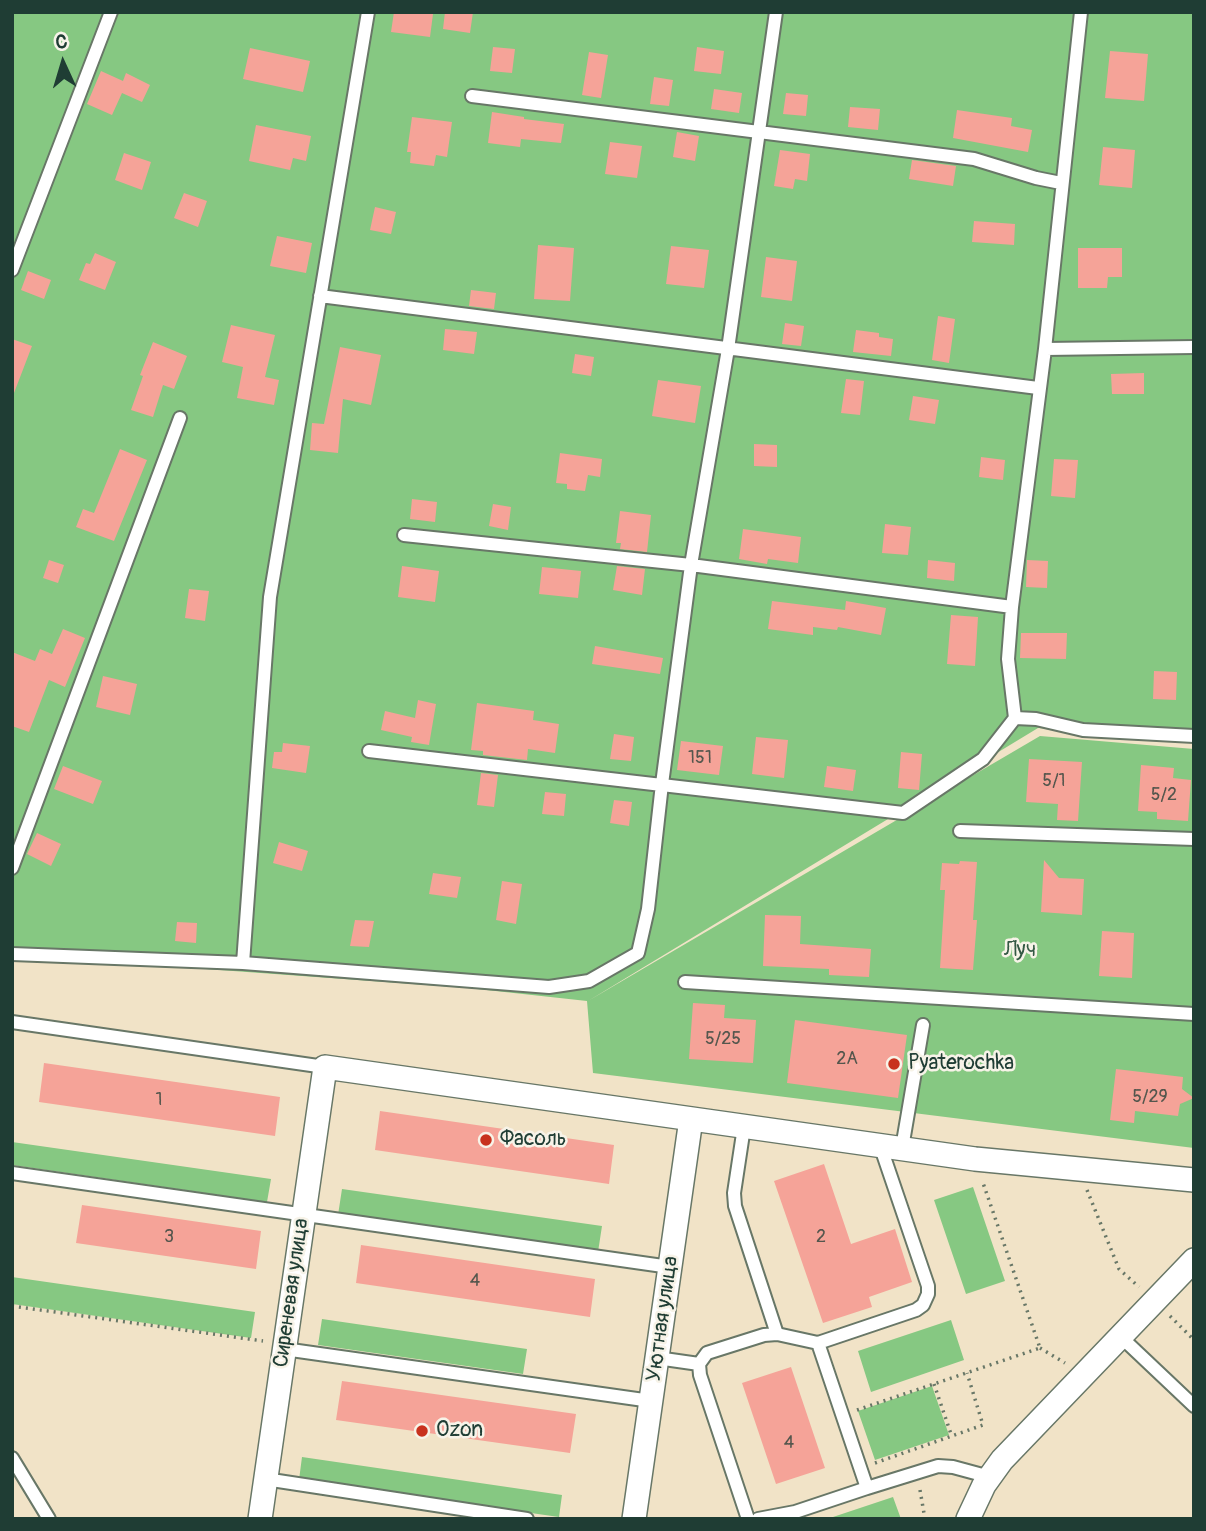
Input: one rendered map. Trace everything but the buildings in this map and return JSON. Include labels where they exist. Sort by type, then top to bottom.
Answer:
[{"type":"street","points":[[325,1067],[975,1159],[1194,1180]]},
{"type":"street","name":"Сиреневая улица","points":[[260,1519],[325,1067]]},
{"type":"street","name":"Уютная улица","points":[[634,1519],[691,1119]]},
{"type":"street","points":[[968,1519],[989,1477],[1007,1454],[1194,1260]]},
{"type":"lane","points":[[12,270],[111,12]]},
{"type":"lane","points":[[243,963],[270,597],[368,12]]},
{"type":"lane","points":[[12,954],[243,963],[549,987],[589,981],[638,953],[648,909],[691,565],[728,349],[776,12]]},
{"type":"lane","points":[[369,751],[903,813],[983,759],[1015,718],[1009,659],[1012,607],[1045,349],[1081,12]]},
{"type":"lane","points":[[472,96],[974,159],[1061,183]]},
{"type":"lane","points":[[320,296],[1038,388]]},
{"type":"lane","points":[[1045,349],[1194,347]]},
{"type":"lane","points":[[12,868],[180,418]]},
{"type":"lane","points":[[404,535],[691,565],[1012,607]]},
{"type":"lane","points":[[1015,718],[1036,719],[1083,730],[1194,736]]},
{"type":"lane","points":[[960,831],[1194,839]]},
{"type":"lane","points":[[685,982],[1194,1014]]},
{"type":"lane","points":[[12,1022],[325,1067]]},
{"type":"lane","points":[[748,1519],[700,1375],[699,1364],[707,1353],[764,1335],[778,1334],[818,1343],[916,1310],[923,1305],[928,1286],[891,1147],[923,1026]]},
{"type":"lane","points":[[744,1127],[734,1193],[735,1206],[778,1334]]},
{"type":"lane","points":[[12,1173],[670,1267]]},
{"type":"lane","points":[[1120,1336],[1194,1406]]},
{"type":"lane","points":[[818,1343],[867,1488]]},
{"type":"lane","points":[[285,1347],[651,1401]]},
{"type":"lane","points":[[657,1358],[699,1364]]},
{"type":"lane","points":[[12,1458],[49,1519]]},
{"type":"lane","points":[[758,1519],[787,1517],[923,1469],[945,1465],[989,1477]]},
{"type":"lane","points":[[265,1479],[527,1519]]},
{"type":"path","points":[[975,1159],[1040,1348],[1084,1374]]},
{"type":"path","points":[[1079,1169],[1119,1269],[1194,1339]]},
{"type":"path","points":[[12,1306],[285,1347]]},
{"type":"path","points":[[842,1415],[1040,1348]]},
{"type":"path","points":[[860,1468],[981,1427],[984,1423],[967,1373]]},
{"type":"path","points":[[934,1384],[952,1437]]},
{"type":"path","points":[[923,1469],[920,1493],[925,1519]]},
{"type":"green space","name":"Луч","points":[[12,12],[1194,12],[1194,739],[1038,728],[588,1001],[1040,736],[1194,749],[1194,1148],[593,1073],[587,1001],[468,988],[12,955]]},
{"type":"green space","points":[[12,1142],[271,1179],[267,1202],[12,1165]]},
{"type":"green space","points":[[973,1187],[1005,1281],[966,1294],[934,1200]]},
{"type":"green space","points":[[342,1189],[602,1226],[598,1252],[338,1215]]},
{"type":"green space","points":[[12,1277],[255,1312],[251,1338],[12,1304]]},
{"type":"green space","points":[[322,1319],[527,1349],[523,1374],[318,1345]]},
{"type":"green space","points":[[951,1320],[964,1360],[871,1392],[858,1351]]},
{"type":"green space","points":[[932,1386],[949,1435],[875,1460],[858,1411]]},
{"type":"green space","points":[[302,1457],[562,1495],[559,1517],[299,1480]]},
{"type":"green space","points":[[893,1497],[901,1519],[827,1519]]},
{"type":"place","name":"Pyaterochka","points":[[894,1064]]},
{"type":"place","name":"Фасоль","points":[[486,1140]]},
{"type":"place","name":"Ozon","points":[[422,1431]]}]
